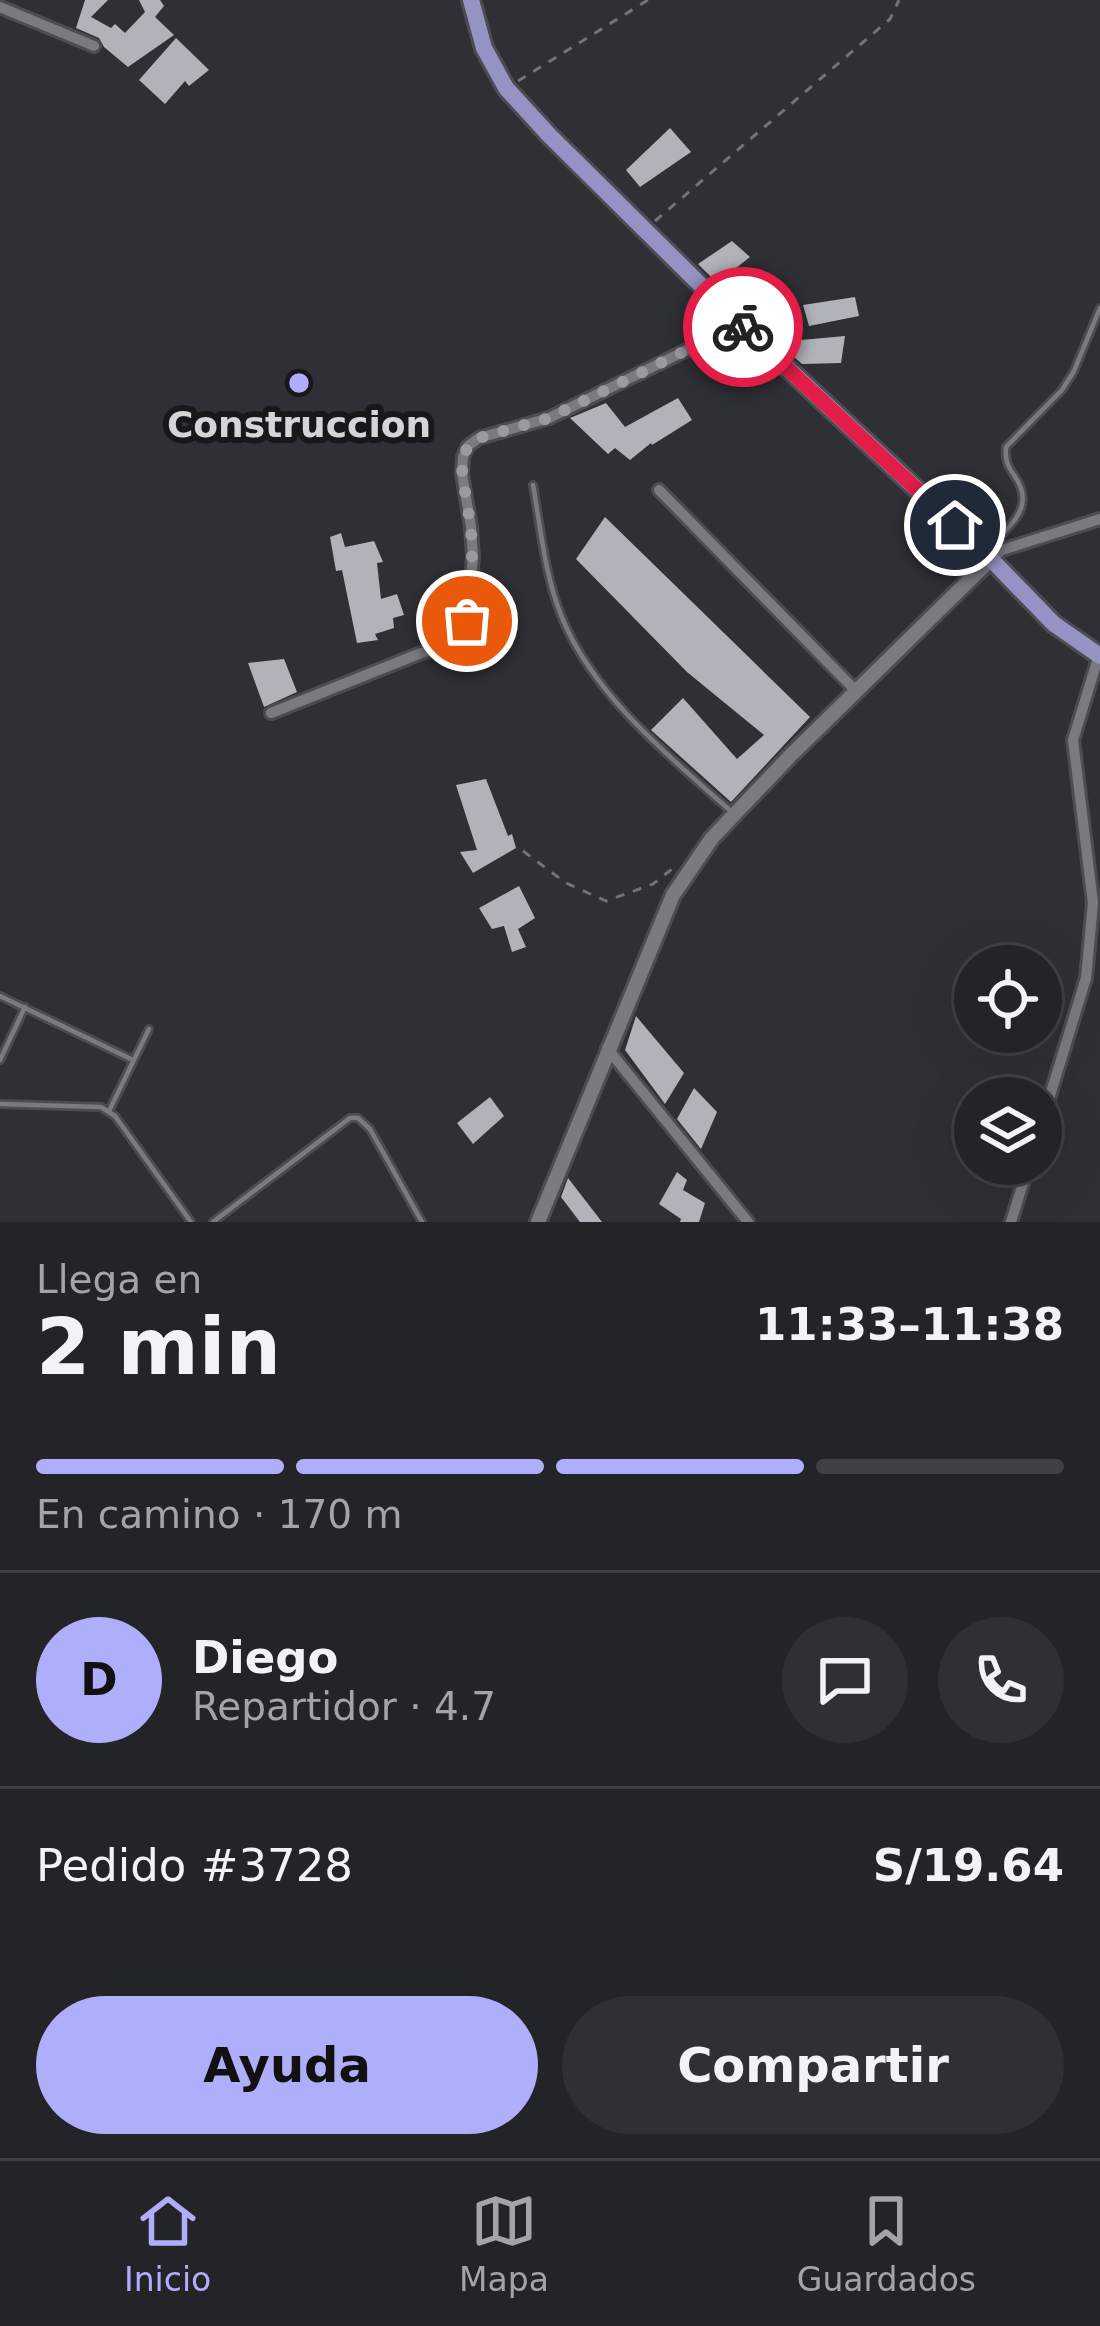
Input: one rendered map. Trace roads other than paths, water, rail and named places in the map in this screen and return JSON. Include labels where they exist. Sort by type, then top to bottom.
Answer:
[{"type":"main road","points":[[471,0],[484,48],[506,88],[734,319],[988,556],[1054,624],[1099,656]]},
{"type":"street","points":[[0,7],[94,46]]},
{"type":"street","points":[[271,712],[449,646],[459,638],[467,621],[472,557],[462,474],[468,446],[479,438],[549,418],[691,348],[734,319]]},
{"type":"street","points":[[659,490],[857,692]]},
{"type":"street","points":[[538,1222],[673,895],[712,838],[988,556],[1100,519]]},
{"type":"street","points":[[1056,1077],[1086,978],[1096,904],[1073,740],[1099,656]]},
{"type":"street","points":[[608,1048],[748,1222]]},
{"type":"street","points":[[1011,1222],[1022,1185]]},
{"type":"lane","points":[[988,556],[1026,499],[1005,457],[1006,448],[1062,390],[1100,308]]},
{"type":"lane","points":[[533,485],[547,565],[563,620],[586,663],[646,735],[734,813]]},
{"type":"lane","points":[[0,996],[133,1060]]},
{"type":"lane","points":[[0,1060],[25,1007]]},
{"type":"lane","points":[[109,1112],[149,1029]]},
{"type":"lane","points":[[0,1104],[100,1107],[109,1112],[191,1222]]},
{"type":"lane","points":[[213,1222],[341,1122],[358,1118],[370,1129],[422,1222]]},
{"type":"place","name":"Construccion","points":[[299,383]]}]
